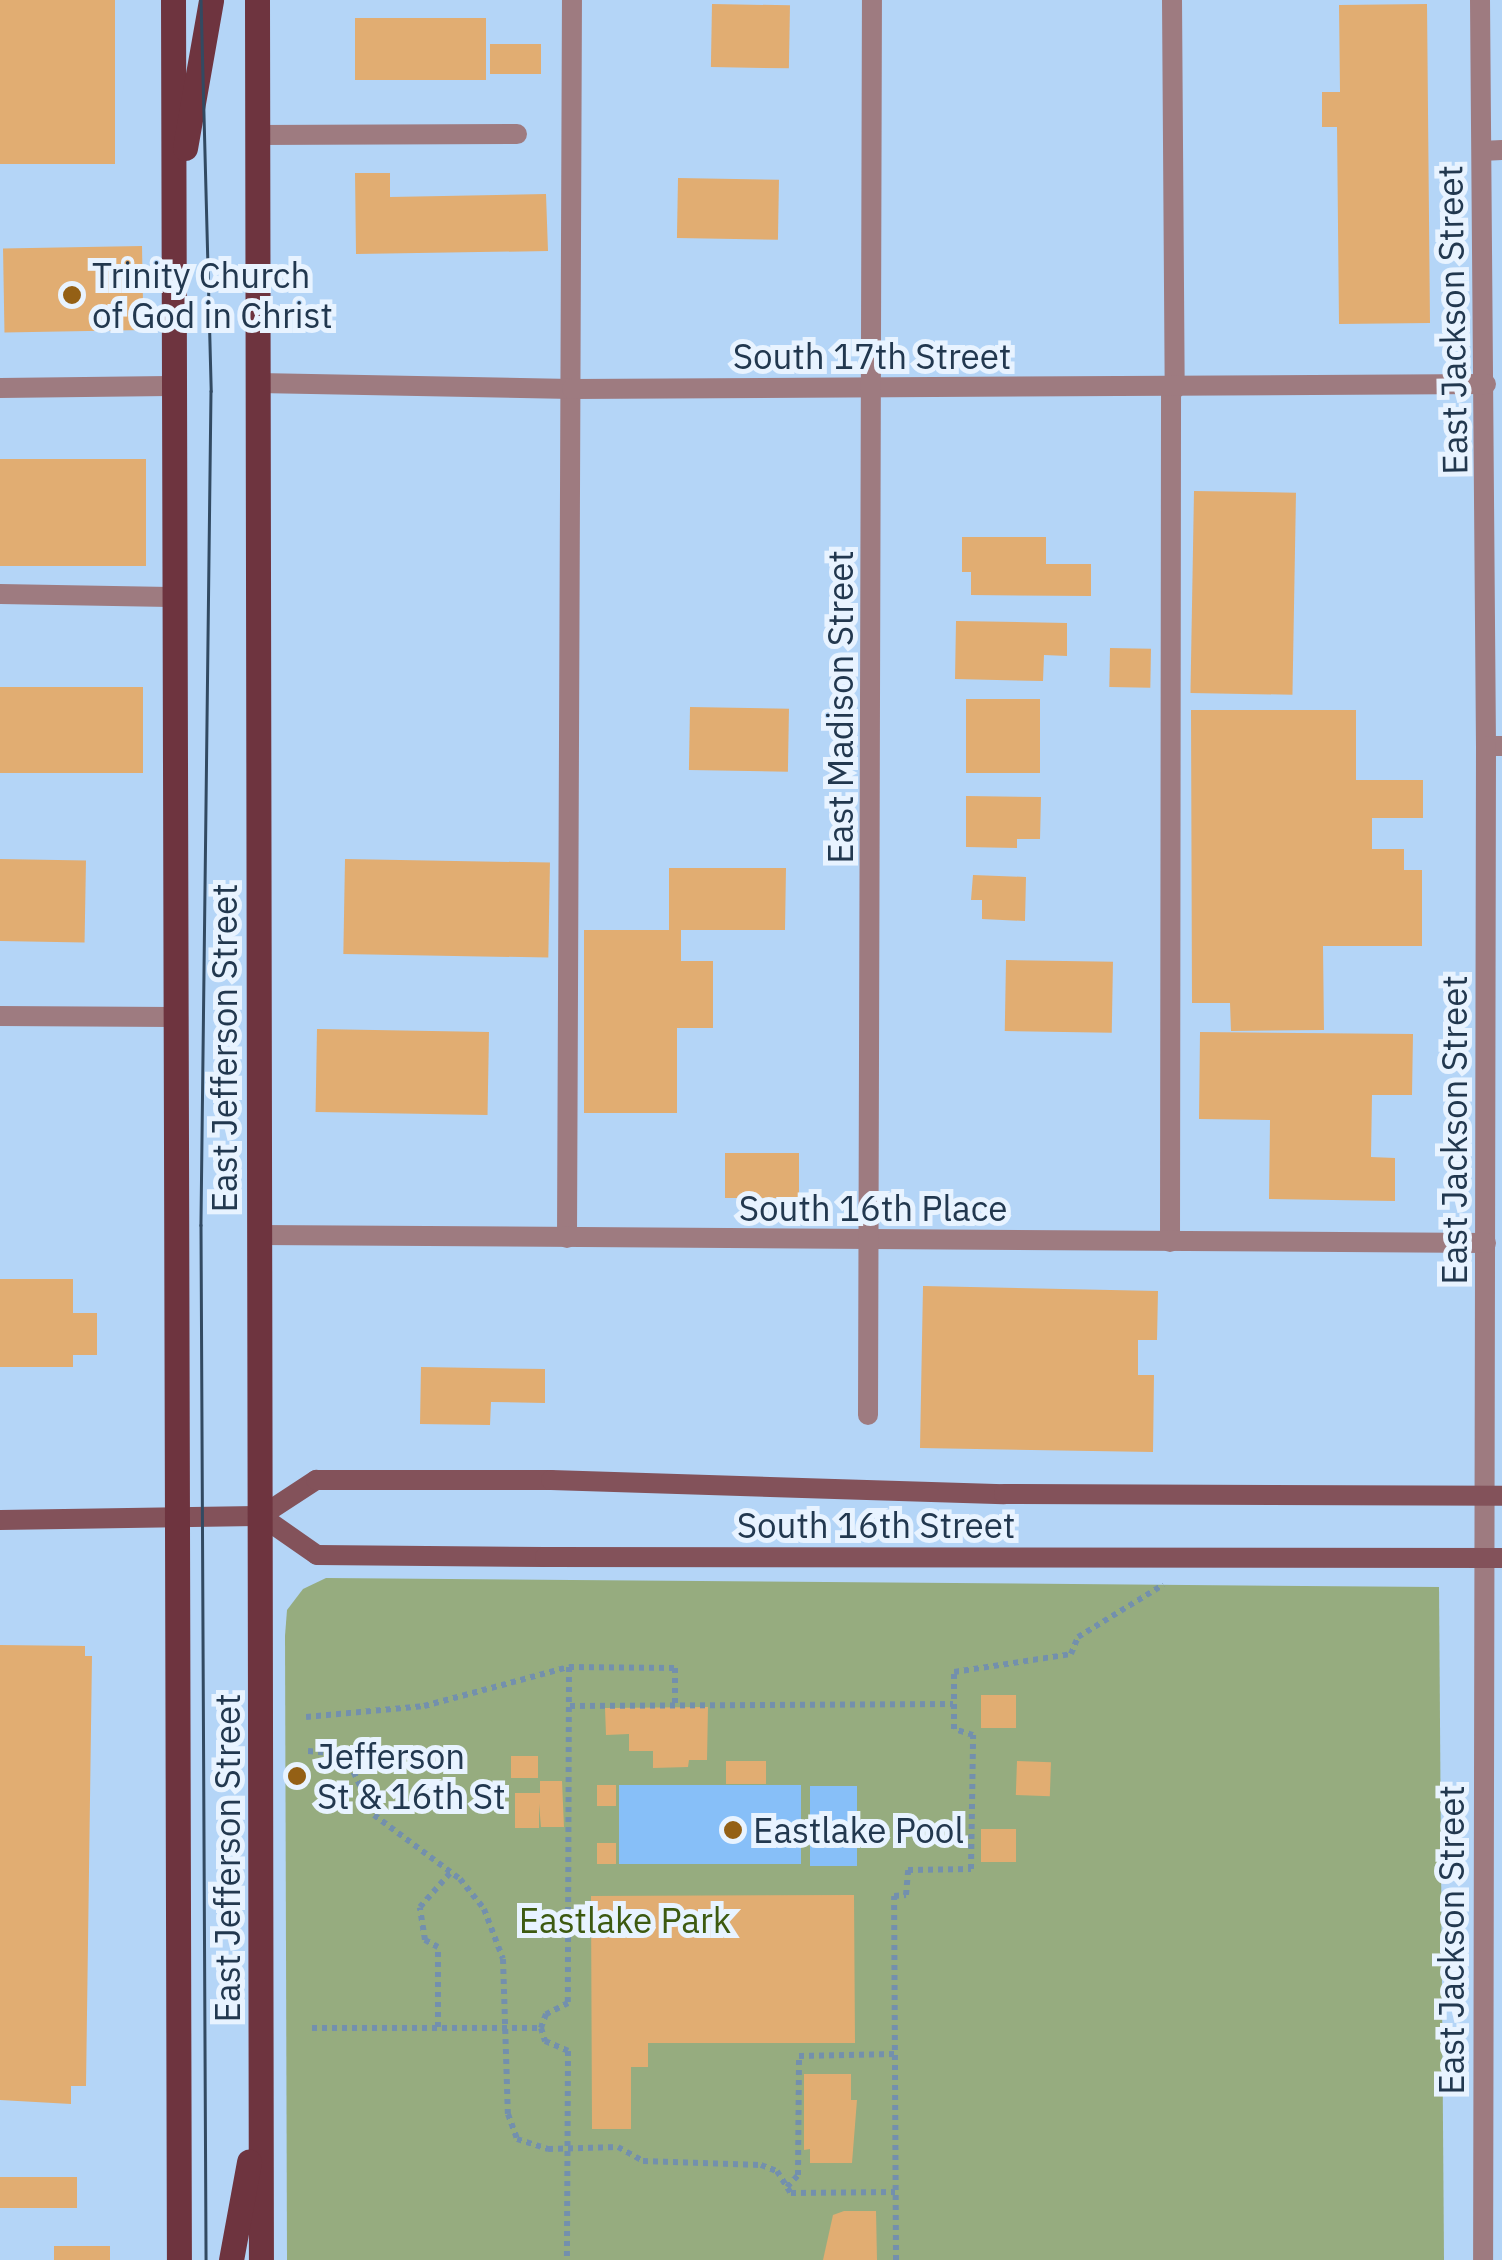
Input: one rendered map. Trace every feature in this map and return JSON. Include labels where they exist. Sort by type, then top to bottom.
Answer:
[{"type":"main road","name":"East Jefferson Street","points":[[173,0],[174,217],[169,386],[179,2260]]},
{"type":"main road","name":"East Jefferson Street","points":[[174,217],[211,0]]},
{"type":"main road","name":"East Jefferson Street","points":[[256,0],[261,2260]]},
{"type":"main road","name":"South 16th Street","points":[[1502,1496],[1004,1494],[551,1480],[316,1480],[261,1516],[317,1555],[1502,1558]]},
{"type":"main road","points":[[0,1520],[261,1516]]},
{"type":"main road","name":"East Jefferson Street","points":[[231,2260],[261,2096]]},
{"type":"street","points":[[567,1238],[572,0]]},
{"type":"street","name":"East Madison Street","points":[[868,1415],[872,0]]},
{"type":"street","points":[[1170,1242],[1172,0]]},
{"type":"street","name":"East Jackson Street","points":[[1480,0],[1492,150],[1494,383],[1482,2260]]},
{"type":"street","points":[[257,135],[517,134]]},
{"type":"street","name":"South 17th Street","points":[[258,384],[1173,388],[1494,383]]},
{"type":"street","points":[[0,388],[169,386]]},
{"type":"street","points":[[0,594],[170,597]]},
{"type":"street","points":[[0,1016],[172,1017]]},
{"type":"street","name":"South 16th Place","points":[[260,1235],[1486,1243]]},
{"type":"path","points":[[896,2260],[894,1896],[906,1895],[908,1870],[971,1869],[973,1734],[954,1730],[954,1672],[1071,1654],[1078,1637],[1169,1582]]},
{"type":"path","points":[[306,1717],[424,1706],[569,1667],[675,1668],[675,1705]]},
{"type":"path","points":[[567,2260],[568,2051],[545,2041],[542,2028],[546,2014],[568,2003],[569,1667]]},
{"type":"path","points":[[570,1706],[953,1704]]},
{"type":"path","points":[[308,1750],[345,1754],[374,1815],[473,1892],[500,1944],[508,2025],[511,2129],[530,2146],[618,2146],[644,2161],[761,2164],[777,2171],[792,2194],[895,2192]]},
{"type":"path","points":[[438,2026],[438,1947],[425,1940],[420,1907],[451,1872]]},
{"type":"path","points":[[312,2028],[542,2028]]},
{"type":"path","points":[[787,2187],[798,2175],[800,2056],[894,2054]]},
{"type":"green space","name":"Eastlake Park","points":[[326,1578],[1439,1587],[1444,2260],[287,2260],[285,1636],[287,1610],[303,1589]]},
{"type":"water","points":[[619,1785],[801,1785],[801,1864],[619,1864]]},
{"type":"water","points":[[810,1786],[857,1786],[857,1866],[810,1866]]},
{"type":"building","points":[[0,0],[115,0],[115,164],[0,164]]},
{"type":"building","points":[[712,4],[790,5],[789,68],[711,67]]},
{"type":"building","points":[[1427,4],[1430,323],[1339,324],[1337,127],[1322,127],[1322,92],[1340,92],[1339,5]]},
{"type":"building","points":[[355,18],[486,18],[486,80],[355,80]]},
{"type":"building","points":[[490,44],[541,44],[541,74],[490,74]]},
{"type":"building","points":[[355,173],[390,173],[390,197],[546,194],[548,251],[356,254]]},
{"type":"building","points":[[678,178],[779,180],[778,240],[677,238]]},
{"type":"building","points":[[142,246],[143,330],[4,332],[3,248]]},
{"type":"building","points":[[0,459],[146,459],[146,566],[0,566]]},
{"type":"building","points":[[1194,491],[1296,493],[1292,695],[1190,693]]},
{"type":"building","points":[[962,537],[1046,537],[1046,564],[1091,564],[1091,596],[971,595],[971,572],[962,572]]},
{"type":"building","points":[[956,621],[1067,623],[1067,656],[1044,655],[1043,681],[955,679]]},
{"type":"building","points":[[1110,648],[1151,649],[1150,688],[1109,687]]},
{"type":"building","points":[[0,687],[143,687],[143,773],[0,773]]},
{"type":"building","points":[[966,699],[1040,699],[1040,773],[966,773]]},
{"type":"building","points":[[690,707],[789,709],[788,772],[689,770]]},
{"type":"building","points":[[1191,710],[1356,710],[1356,780],[1423,780],[1423,818],[1372,818],[1372,849],[1404,849],[1404,870],[1422,870],[1422,946],[1323,946],[1324,1030],[1231,1031],[1230,1003],[1192,1003]]},
{"type":"building","points":[[966,796],[1041,797],[1040,839],[1017,839],[1017,848],[966,847]]},
{"type":"building","points":[[0,859],[86,861],[85,942],[0,941]]},
{"type":"building","points":[[345,859],[550,863],[548,958],[343,954]]},
{"type":"building","points":[[669,868],[786,868],[785,930],[681,930],[681,961],[713,961],[713,1028],[677,1028],[677,1113],[584,1113],[584,930],[669,930]]},
{"type":"building","points":[[973,875],[1026,877],[1025,921],[982,919],[982,900],[971,900]]},
{"type":"building","points":[[1006,960],[1113,962],[1112,1033],[1005,1031]]},
{"type":"building","points":[[317,1029],[489,1032],[488,1115],[316,1112]]},
{"type":"building","points":[[1200,1032],[1413,1034],[1412,1095],[1372,1095],[1371,1157],[1395,1158],[1395,1201],[1269,1199],[1270,1120],[1199,1119]]},
{"type":"building","points":[[725,1153],[799,1153],[799,1198],[725,1198]]},
{"type":"building","points":[[0,1279],[73,1279],[73,1313],[97,1313],[97,1355],[73,1355],[73,1367],[0,1367]]},
{"type":"building","points":[[923,1286],[1158,1291],[1157,1340],[1138,1340],[1138,1375],[1154,1375],[1153,1452],[920,1448]]},
{"type":"building","points":[[421,1367],[545,1369],[545,1403],[491,1402],[490,1425],[420,1424]]},
{"type":"building","points":[[0,1645],[85,1646],[85,1656],[92,1656],[86,2086],[71,2086],[71,2104],[0,2100]]},
{"type":"building","points":[[981,1695],[1016,1695],[1016,1728],[981,1728]]},
{"type":"building","points":[[708,1707],[707,1760],[689,1760],[688,1767],[653,1768],[653,1751],[629,1751],[629,1734],[606,1735],[605,1708]]},
{"type":"building","points":[[511,1756],[538,1756],[538,1778],[511,1778]]},
{"type":"building","points":[[726,1761],[766,1761],[766,1784],[726,1784]]},
{"type":"building","points":[[1017,1761],[1051,1762],[1050,1796],[1016,1795]]},
{"type":"building","points":[[540,1781],[562,1781],[564,1827],[541,1827],[539,1804],[539,1828],[515,1828],[515,1793],[540,1793]]},
{"type":"building","points":[[597,1785],[616,1785],[616,1806],[597,1806]]},
{"type":"building","points":[[981,1829],[1016,1829],[1016,1862],[981,1862]]},
{"type":"building","points":[[597,1843],[616,1843],[616,1864],[597,1864]]},
{"type":"building","points":[[854,1895],[855,2043],[648,2043],[648,2067],[631,2067],[631,2129],[592,2129],[591,1896]]},
{"type":"building","points":[[804,2074],[851,2074],[851,2100],[857,2100],[852,2163],[810,2163],[810,2149],[804,2150]]},
{"type":"building","points":[[0,2177],[77,2177],[77,2208],[0,2208]]},
{"type":"building","points":[[876,2211],[877,2260],[823,2260],[833,2215]]},
{"type":"building","points":[[54,2246],[110,2246],[110,2260],[54,2260]]},
{"type":"tram line","points":[[201,0],[211,391],[201,1225],[206,2260]]},
{"type":"place","name":"Trinity Church of God in Christ","points":[[72,295]]},
{"type":"place","name":"Jefferson St & 16th St","points":[[297,1776]]},
{"type":"place","name":"Eastlake Pool","points":[[733,1830]]}]
